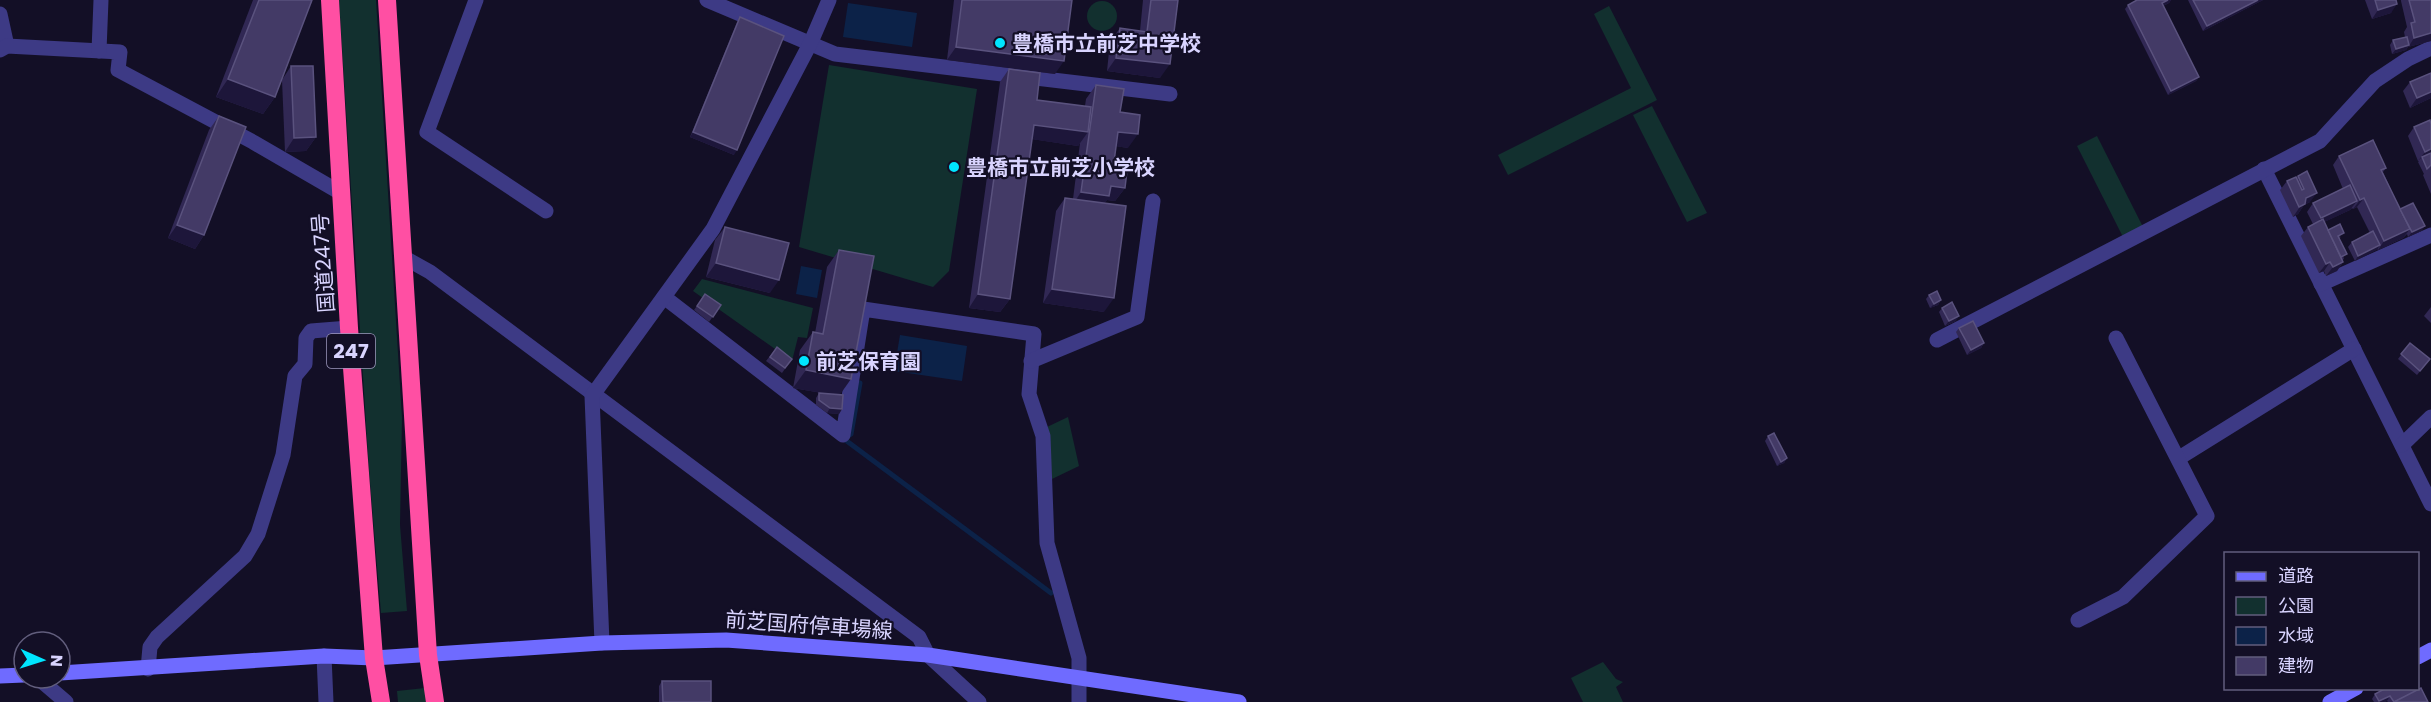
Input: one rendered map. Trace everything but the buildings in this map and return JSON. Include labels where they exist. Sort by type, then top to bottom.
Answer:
[{"type":"highway","name":"国道247号","points":[[330,0],[349,328],[374,658],[381,702]]},
{"type":"highway","points":[[387,0],[428,655],[435,702]]},
{"type":"main road","name":"前芝国府停車場線","points":[[72,672],[324,656],[374,658],[602,643],[726,639],[928,655],[1239,702]]},
{"type":"main road","points":[[2330,702],[2352,690]]},
{"type":"street","points":[[99,51],[101,0]]},
{"type":"street","points":[[476,0],[427,132],[546,211]]},
{"type":"street","points":[[707,0],[835,54],[1170,94]]},
{"type":"street","points":[[602,643],[592,396],[713,229],[811,42],[829,0]]},
{"type":"street","points":[[0,14],[3,48],[120,52],[118,70],[253,142],[341,193]]},
{"type":"street","points":[[1937,340],[2320,141],[2375,81],[2408,58],[2431,48]]},
{"type":"street","points":[[2265,170],[2431,504]]},
{"type":"street","points":[[1031,361],[1137,317],[1153,201]]},
{"type":"street","points":[[2321,284],[2431,235]]},
{"type":"street","points":[[403,257],[430,272],[592,396],[920,637],[928,655],[979,702]]},
{"type":"street","points":[[664,297],[843,435],[863,309],[1034,334],[1029,394],[1043,436],[1047,543],[1079,658],[1079,702]]},
{"type":"street","points":[[148,669],[150,647],[157,638],[245,556],[258,534],[283,455],[295,376],[305,364],[306,338],[311,331],[349,328]]},
{"type":"street","points":[[2078,620],[2123,597],[2207,516],[2116,338]]},
{"type":"street","points":[[2179,458],[2354,349]]},
{"type":"street","points":[[2402,445],[2431,417]]},
{"type":"street","points":[[324,656],[326,702]]},
{"type":"street","points":[[52,690],[66,702]]},
{"type":"green space","points":[[339,0],[376,0],[402,418],[400,525],[407,611],[381,613],[369,470]]},
{"type":"green space","points":[[1102,1],[1108,2],[1116,10],[1116,22],[1108,30],[1102,31],[1096,30],[1088,22],[1087,16],[1088,10],[1096,2]]},
{"type":"green space","points":[[1609,6],[1657,100],[1508,175],[1498,155],[1631,88],[1594,14]]},
{"type":"green space","points":[[829,65],[977,89],[949,271],[933,287],[799,247]]},
{"type":"green space","points":[[1652,106],[1707,213],[1687,222],[1633,115]]},
{"type":"green space","points":[[2097,136],[2143,227],[2123,237],[2077,146]]},
{"type":"green space","points":[[702,279],[813,308],[807,338],[798,337],[792,361],[693,291]]},
{"type":"green space","points":[[1068,417],[1079,466],[1052,479],[1047,427]]},
{"type":"green space","points":[[1603,662],[1616,679],[1623,682],[1616,687],[1623,702],[1583,702],[1571,678]]},
{"type":"green space","points":[[425,688],[426,702],[398,702],[397,691]]},
{"type":"water","points":[[848,3],[917,13],[912,47],[843,37]]},
{"type":"water","points":[[801,266],[822,270],[817,298],[796,294]]},
{"type":"water","points":[[900,335],[967,346],[962,381],[894,371]]},
{"type":"waterway","points":[[860,383],[851,434],[844,439],[1051,593]]},
{"type":"place","name":"豊橋市立前芝中学校","points":[[1000,43]]},
{"type":"place","name":"豊橋市立前芝小学校","points":[[954,167]]},
{"type":"place","name":"前芝保育園","points":[[804,361]]}]
